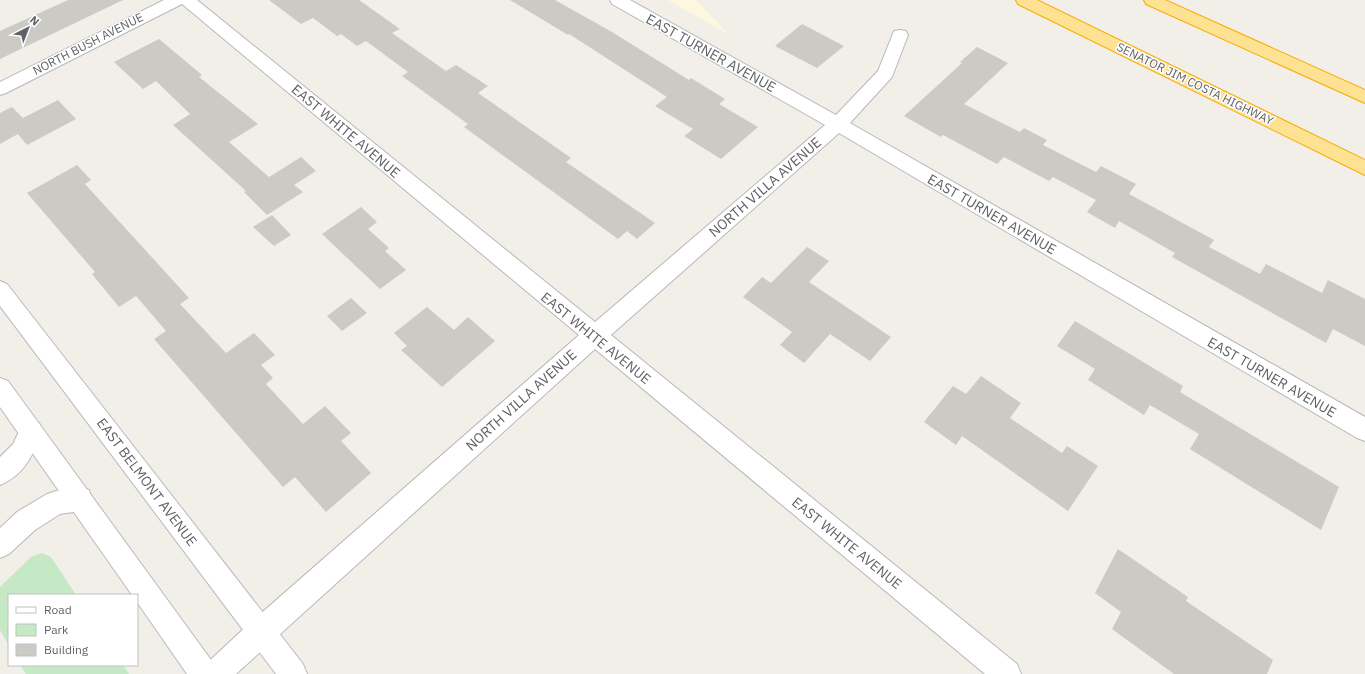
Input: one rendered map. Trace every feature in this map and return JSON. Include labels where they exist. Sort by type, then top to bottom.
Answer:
[{"type":"highway","name":"SENATOR JIM COSTA HIGHWAY","points":[[1024,0],[1365,168]]},
{"type":"highway","points":[[1152,0],[1365,97]]},
{"type":"highway","points":[[1168,0],[1296,66]]},
{"type":"street","name":"NORTH BUSH AVENUE","points":[[0,89],[177,0]]},
{"type":"street","name":"EAST WHITE AVENUE","points":[[187,0],[1007,674]]},
{"type":"street","name":"EAST TURNER AVENUE","points":[[618,0],[838,124],[1365,430]]},
{"type":"street","name":"NORTH VILLA AVENUE","points":[[216,674],[261,632],[594,336],[838,124],[886,73],[900,36]]},
{"type":"street","name":"EAST BELMONT AVENUE","points":[[0,290],[294,674]]},
{"type":"street","points":[[0,388],[204,674]]},
{"type":"street","points":[[0,473],[22,452],[31,431]]},
{"type":"street","points":[[0,545],[26,521],[56,503],[80,499]]},
{"type":"shaded area","points":[[668,0],[696,0],[729,35]]},
{"type":"green space","points":[[42,553],[51,557],[75,594],[8,594],[8,644],[0,630],[0,587],[31,557]]},
{"type":"green space","points":[[21,666],[124,666],[129,674],[26,674]]},
{"type":"building","points":[[68,0],[123,0],[0,59],[0,31]]},
{"type":"building","points":[[269,0],[359,0],[400,29],[392,33],[446,71],[456,65],[488,86],[478,93],[571,158],[566,162],[655,223],[637,239],[627,231],[618,239],[464,127],[468,124],[402,76],[408,72],[366,41],[357,46],[341,34],[337,36],[313,18],[301,24]]},
{"type":"building","points":[[510,0],[555,0],[612,32],[689,80],[691,78],[725,99],[719,104],[758,127],[721,159],[684,136],[693,129],[655,106],[667,97],[569,34],[568,35]]},
{"type":"building","points":[[802,24],[844,46],[817,68],[775,46]]},
{"type":"building","points":[[159,39],[202,75],[199,77],[258,124],[229,142],[269,177],[301,157],[316,171],[294,185],[303,192],[267,215],[244,192],[246,191],[173,125],[190,114],[156,81],[143,89],[114,62]]},
{"type":"building","points":[[977,47],[1008,63],[964,104],[1020,132],[1024,128],[1047,140],[1043,145],[1096,172],[1101,166],[1136,184],[1129,194],[1214,240],[1209,247],[1260,274],[1266,264],[1322,293],[1328,280],[1365,299],[1365,346],[1333,329],[1326,343],[1172,257],[1175,253],[1119,221],[1115,228],[1087,212],[1096,200],[1053,177],[1049,181],[1004,157],[997,164],[943,135],[941,137],[904,116],[962,63],[960,62]]},
{"type":"building","points":[[58,100],[76,119],[27,145],[18,134],[0,144],[0,113],[12,107],[23,118]]},
{"type":"building","points":[[77,165],[91,180],[85,184],[189,298],[180,304],[226,353],[254,333],[275,355],[261,365],[273,378],[266,384],[303,424],[325,406],[351,433],[341,441],[371,473],[326,512],[295,477],[283,487],[154,339],[166,331],[136,296],[119,307],[92,274],[95,272],[27,193]]},
{"type":"building","points":[[361,207],[377,222],[368,229],[389,248],[385,251],[406,270],[380,289],[322,234]]},
{"type":"building","points":[[272,215],[291,235],[274,246],[253,227]]},
{"type":"building","points":[[807,247],[829,261],[809,282],[891,337],[870,361],[830,334],[804,363],[780,345],[792,332],[743,297],[762,277],[771,283]]},
{"type":"building","points":[[351,298],[367,313],[342,331],[327,316]]},
{"type":"building","points":[[427,307],[454,330],[468,317],[495,341],[442,387],[401,350],[407,346],[394,333]]},
{"type":"building","points":[[1075,321],[1183,386],[1180,392],[1339,487],[1321,530],[1190,449],[1199,434],[1150,405],[1144,415],[1088,380],[1095,369],[1057,346]]},
{"type":"building","points":[[981,376],[1021,403],[1010,418],[1062,453],[1067,446],[1098,466],[1068,511],[962,436],[956,445],[924,422],[953,386],[966,394]]},
{"type":"building","points":[[1118,549],[1188,597],[1186,601],[1273,660],[1267,674],[1174,674],[1112,629],[1121,612],[1095,593]]}]
